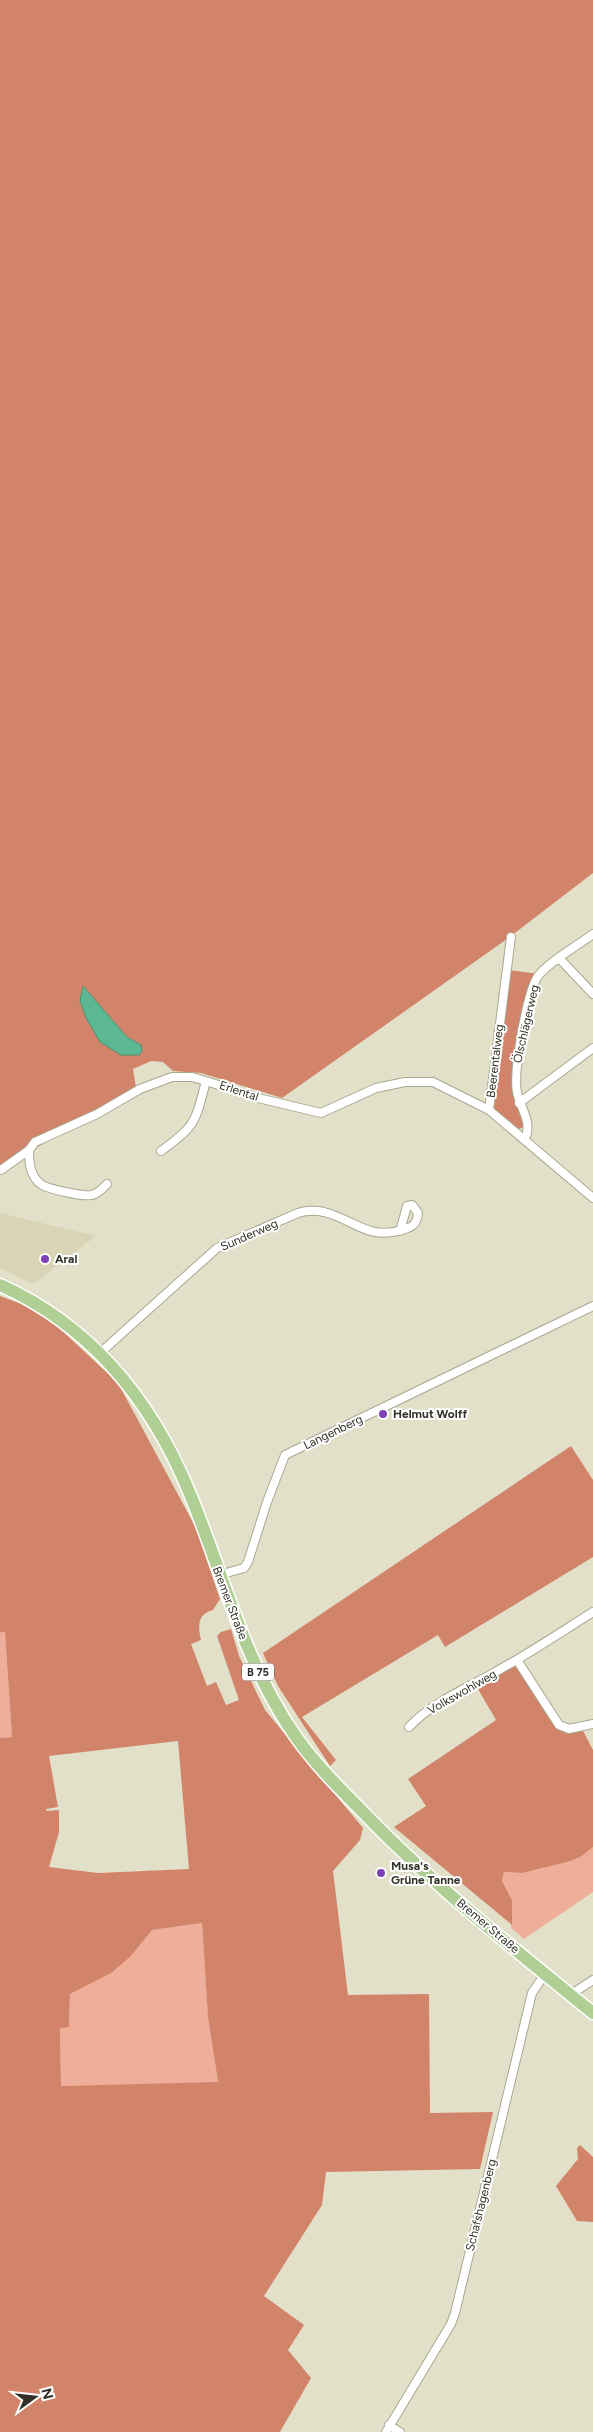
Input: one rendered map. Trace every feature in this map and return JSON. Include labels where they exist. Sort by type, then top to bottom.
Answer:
[{"type":"main road","name":"Bremer Straße","points":[[0,1285],[64,1321],[100,1353],[130,1385],[156,1424],[190,1493],[219,1575],[256,1669],[297,1738],[334,1783],[408,1859],[593,2013]]},
{"type":"street","name":"Ölschlägerweg","points":[[524,1138],[528,1131],[528,1125],[515,1081],[516,1063],[533,988],[540,974],[593,934]]},
{"type":"street","name":"Beerentalweg","points":[[511,938],[490,1110],[593,1198]]},
{"type":"street","points":[[559,958],[593,994]]},
{"type":"street","points":[[520,1103],[593,1048]]},
{"type":"street","name":"Erlental","points":[[1,1170],[29,1150],[35,1142],[97,1114],[140,1088],[172,1076],[192,1077],[258,1098],[321,1113],[376,1088],[405,1082],[433,1082],[490,1110]]},
{"type":"street","points":[[161,1151],[186,1133],[195,1121],[206,1081]]},
{"type":"street","points":[[29,1150],[29,1164],[33,1175],[42,1185],[82,1195],[92,1195],[107,1184]]},
{"type":"street","name":"Sunderweg","points":[[100,1353],[217,1248],[298,1213],[309,1210],[326,1212],[382,1234],[400,1231]]},
{"type":"street","name":"Langenberg","points":[[219,1575],[244,1568],[248,1562],[267,1502],[285,1455],[593,1306]]},
{"type":"street","name":"Volkswohlweg","points":[[409,1727],[417,1718],[449,1698],[517,1660],[593,1612]]},
{"type":"street","points":[[517,1660],[556,1722],[565,1728],[593,1724]]},
{"type":"street","name":"Schafshagenberg","points":[[400,2432],[388,2429],[451,2324],[455,2313],[532,1993],[545,1974]]},
{"type":"street","points":[[570,1994],[593,1980]]},
{"type":"shaded area","points":[[0,0],[593,0],[593,873],[507,939],[282,1098],[201,1073],[173,1071],[163,1062],[151,1061],[133,1069],[136,1087],[0,1170]],"holes":[[[83,986],[127,1037],[141,1045],[100,1042]]]},
{"type":"shaded area","points":[[507,970],[540,974],[535,981],[515,1081],[528,1125],[519,1129],[489,1110]]},
{"type":"shaded area","points":[[83,986],[127,1037],[141,1045],[142,1051],[139,1055],[121,1055],[100,1042],[86,1018],[80,1001]]},
{"type":"shaded area","points":[[0,1213],[96,1236],[33,1284],[0,1268]]},
{"type":"shaded area","points":[[0,1296],[41,1311],[118,1383],[196,1528],[220,1599],[213,1610],[204,1614],[201,1618],[199,1630],[201,1640],[191,1644],[207,1686],[216,1682],[226,1705],[239,1700],[217,1636],[221,1632],[231,1629],[239,1656],[265,1710],[363,1828],[360,1840],[333,1871],[348,1995],[429,1994],[430,2113],[493,2112],[480,2169],[326,2172],[322,2205],[264,2296],[304,2325],[288,2350],[311,2378],[280,2432],[0,2432],[0,1738],[12,1737],[5,1632],[0,1632]],"holes":[[[178,1741],[189,1869],[98,1873],[49,1867],[59,1832],[59,1810],[47,1811],[46,1809],[58,1807],[49,1756]],[[202,1923],[208,2018],[218,2082],[61,2086],[60,2028],[69,2027],[70,1994],[111,1973],[131,1956],[152,1930]]]},
{"type":"shaded area","points":[[571,1446],[593,1480],[593,1557],[445,1647],[438,1635],[302,1717],[336,1760],[330,1766],[278,1686],[263,1653]]},
{"type":"shaded area","points":[[0,1632],[5,1632],[12,1737],[0,1738]]},
{"type":"shaded area","points":[[517,1660],[559,1725],[581,1727],[593,1750],[593,1847],[582,1856],[571,1861],[522,1873],[504,1872],[502,1881],[512,1900],[512,1925],[394,1827],[426,1806],[408,1779],[496,1720],[475,1684]]},
{"type":"shaded area","points":[[593,1847],[593,1892],[524,1939],[511,1928],[512,1900],[502,1881],[504,1872],[522,1873],[571,1861],[582,1856]]},
{"type":"shaded area","points":[[202,1923],[208,2018],[218,2083],[61,2086],[60,2027],[69,2027],[70,1994],[131,1956],[152,1930]]},
{"type":"shaded area","points":[[580,2145],[593,2157],[593,2222],[577,2221],[556,2186],[578,2159],[577,2148]]},
{"type":"place","name":"Aral","points":[[45,1259]]},
{"type":"place","name":"Helmut Wolff","points":[[383,1414]]},
{"type":"place","name":"Musa's Grüne Tanne","points":[[381,1873]]}]
